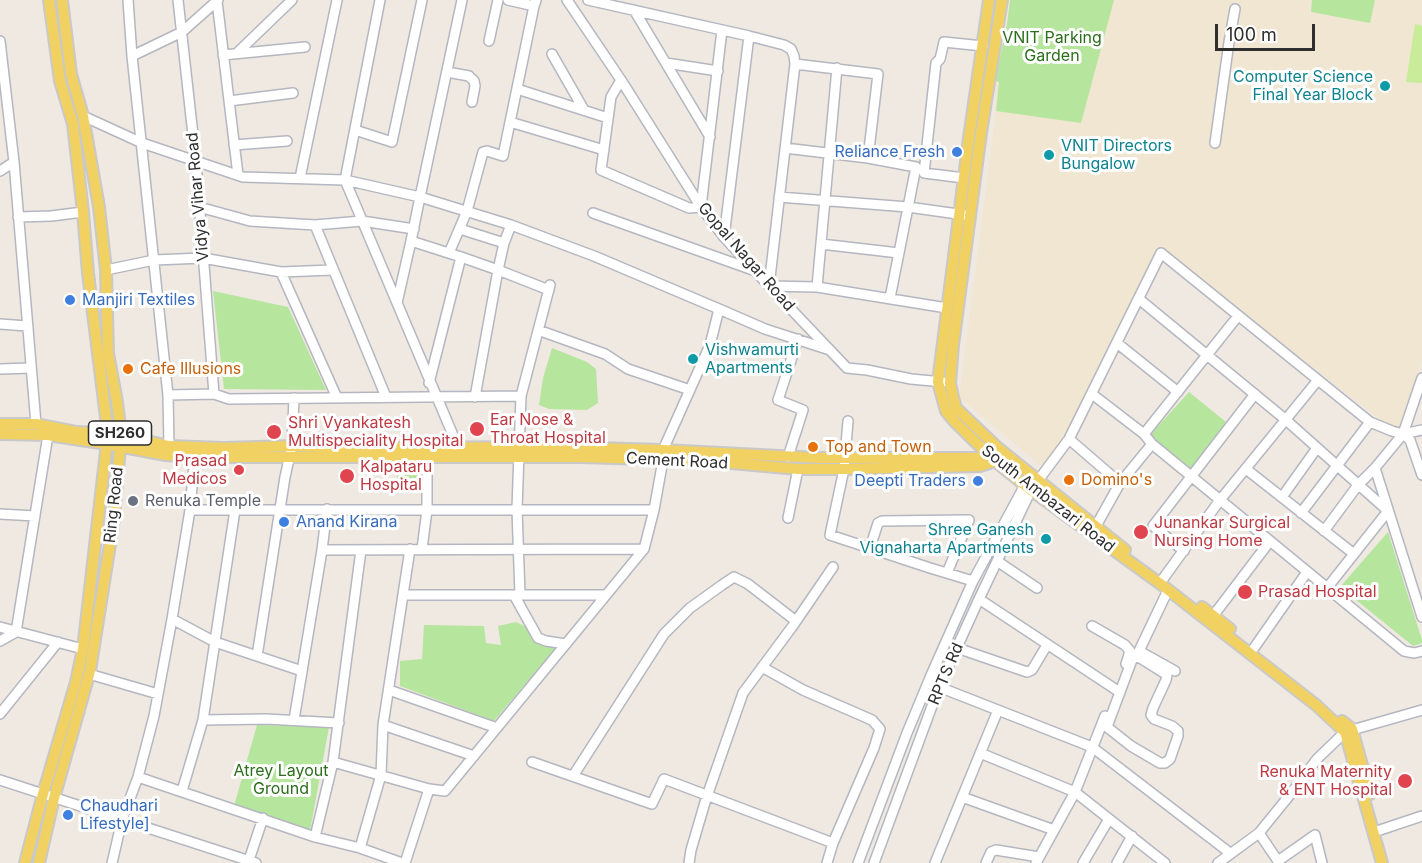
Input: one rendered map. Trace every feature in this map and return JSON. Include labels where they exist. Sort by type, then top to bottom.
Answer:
[{"type":"main road","name":"Ring Road","points":[[25,863],[76,682],[87,667],[83,649],[107,439],[73,124],[60,81],[49,0]]},
{"type":"main road","name":"Ring Road","points":[[39,863],[87,667],[114,519],[120,441],[117,402],[108,353],[106,270],[99,207],[83,116],[71,74],[62,0]]},
{"type":"main road","name":"South Ambazari Road","points":[[989,0],[964,178],[965,215],[947,308],[938,382],[946,411],[992,458],[1028,488],[1213,616],[1254,648],[1348,730]]},
{"type":"main road","points":[[950,383],[965,215],[1002,0]]},
{"type":"main road","name":"South Ambazari Road","points":[[950,383],[956,408],[1001,451],[1348,730]]},
{"type":"main road","points":[[0,424],[36,424],[49,431]]},
{"type":"main road","points":[[0,434],[49,431]]},
{"type":"main road","name":"Cement Road","points":[[49,431],[76,432],[107,439],[195,451]]},
{"type":"main road","name":"Cement Road","points":[[120,441],[166,455],[224,447],[427,457],[518,452]]},
{"type":"main road","name":"Cement Road","points":[[291,452],[355,448],[458,447],[518,452],[788,457],[844,464],[980,466],[992,458]]},
{"type":"main road","points":[[992,458],[1001,451]]},
{"type":"main road","name":"Cement Road","points":[[663,455],[798,469],[844,464]]},
{"type":"main road","points":[[1348,730],[1380,830],[1388,863]]},
{"type":"main road","points":[[1348,730],[1382,863]]},
{"type":"street","points":[[128,0],[168,395],[169,446]]},
{"type":"street","name":"Vidya Vihar Road","points":[[178,0],[196,162],[214,394]]},
{"type":"street","points":[[132,56],[182,32],[217,0]]},
{"type":"street","points":[[217,0],[238,175]]},
{"type":"street","points":[[237,53],[292,0]]},
{"type":"street","points":[[300,178],[336,0]]},
{"type":"street","points":[[380,0],[345,180],[458,447]]},
{"type":"street","points":[[355,130],[392,142],[422,0]]},
{"type":"street","points":[[397,304],[462,0]]},
{"type":"street","points":[[489,41],[498,0]]},
{"type":"street","points":[[449,253],[460,229],[483,152],[503,156],[535,3],[508,0]]},
{"type":"street","name":"Gopal Nagar Road","points":[[567,0],[621,80],[701,207],[724,237],[847,368],[950,383]]},
{"type":"street","points":[[588,0],[749,36],[791,49],[795,64],[769,286],[817,286],[947,308]]},
{"type":"street","points":[[1215,142],[1235,9]]},
{"type":"street","points":[[634,10],[710,137]]},
{"type":"street","points":[[621,80],[611,97],[601,170],[689,208],[701,207],[722,30]]},
{"type":"street","points":[[724,237],[749,36]]},
{"type":"street","points":[[0,41],[14,162],[36,424]]},
{"type":"street","points":[[964,178],[924,173],[936,63],[940,59],[944,42],[982,46]]},
{"type":"street","points":[[223,55],[304,47]]},
{"type":"street","points":[[552,54],[584,110]]},
{"type":"street","points":[[666,63],[718,71]]},
{"type":"street","points":[[795,64],[878,74],[868,158]]},
{"type":"street","points":[[817,286],[837,68]]},
{"type":"street","points":[[447,72],[469,76],[474,81],[472,102]]},
{"type":"street","points":[[517,89],[608,118]]},
{"type":"street","points":[[229,101],[293,93]]},
{"type":"street","points":[[83,116],[142,143],[243,177],[345,180],[420,197],[511,225],[594,256],[765,329],[830,350]]},
{"type":"street","points":[[510,122],[604,150]]},
{"type":"street","points":[[234,145],[287,141]]},
{"type":"street","points":[[785,148],[829,152],[916,167],[890,298]]},
{"type":"street","points":[[0,171],[14,162]]},
{"type":"street","points":[[779,197],[908,207],[965,215]]},
{"type":"street","points":[[199,207],[250,221],[315,225],[362,221],[414,229]]},
{"type":"street","points":[[18,217],[83,212]]},
{"type":"street","points":[[593,213],[755,271]]},
{"type":"street","points":[[315,225],[386,397]]},
{"type":"street","points":[[475,396],[498,270],[511,225]]},
{"type":"street","points":[[460,229],[504,243]]},
{"type":"street","points":[[411,241],[549,287],[521,396],[518,452],[517,595],[538,638],[566,644]]},
{"type":"street","points":[[821,244],[899,253]]},
{"type":"street","points":[[858,863],[907,733],[974,581],[1028,488],[1038,480],[1069,439],[1161,253],[1370,422],[1403,434],[1410,440],[1422,475]]},
{"type":"street","points":[[429,383],[461,257]]},
{"type":"street","points":[[106,270],[154,260],[203,258],[281,272],[333,270]]},
{"type":"street","points":[[281,272],[337,398]]},
{"type":"street","points":[[1139,299],[1286,420],[1388,511]]},
{"type":"street","points":[[333,762],[429,789],[445,791],[644,549],[654,510],[663,455],[710,345],[718,309]]},
{"type":"street","points":[[1144,434],[1238,316]]},
{"type":"street","points":[[0,324],[27,326]]},
{"type":"street","points":[[538,330],[605,354],[628,369],[690,390]]},
{"type":"street","points":[[788,457],[803,410],[778,400],[798,339]]},
{"type":"street","points":[[1117,343],[1178,392]]},
{"type":"street","points":[[0,369],[31,368]]},
{"type":"street","points":[[1324,531],[1358,485],[1403,434],[1422,378]]},
{"type":"street","points":[[1175,671],[1139,651],[1164,584],[1220,500],[1318,380]]},
{"type":"street","points":[[168,395],[214,394],[230,399],[521,396]]},
{"type":"street","points":[[1092,394],[1144,434],[1152,444],[1404,651],[1414,653],[1422,651]]},
{"type":"street","points":[[1184,551],[1153,526],[1255,394]]},
{"type":"street","points":[[257,656],[285,477],[291,452],[294,398]]},
{"type":"street","points":[[848,421],[844,464],[830,535],[974,581]]},
{"type":"street","points":[[1301,513],[1370,422]]},
{"type":"street","points":[[1403,434],[1422,430]]},
{"type":"street","points":[[16,632],[49,431]]},
{"type":"street","points":[[1069,439],[1120,483]]},
{"type":"street","points":[[1096,526],[1120,483],[1152,444]]},
{"type":"street","points":[[1282,497],[1317,448]]},
{"type":"street","points":[[114,862],[122,820],[138,777],[158,694],[190,510],[195,451]]},
{"type":"street","points":[[422,549],[427,510],[427,457]]},
{"type":"street","points":[[1375,468],[1388,511],[1417,587],[1422,617]]},
{"type":"street","points":[[788,518],[798,469]]},
{"type":"street","points":[[1246,469],[1354,554]]},
{"type":"street","name":"RPTS Rd","points":[[874,863],[939,687],[1028,488]]},
{"type":"street","points":[[294,720],[327,509]]},
{"type":"street","points":[[190,510],[654,510]]},
{"type":"street","points":[[182,791],[203,720],[235,510]]},
{"type":"street","points":[[1327,588],[1388,511]]},
{"type":"street","points":[[0,514],[35,516]]},
{"type":"street","points":[[870,548],[878,523],[882,521],[969,520],[947,573]]},
{"type":"street","points":[[1213,616],[1270,541]]},
{"type":"street","points":[[360,848],[381,775],[383,725],[410,549]]},
{"type":"street","points":[[322,550],[644,549]]},
{"type":"street","points":[[315,837],[333,762],[361,550]]},
{"type":"street","points":[[997,561],[1037,588]]},
{"type":"street","points":[[689,863],[707,795],[743,693],[833,567]]},
{"type":"street","points":[[1254,648],[1307,572]]},
{"type":"street","points":[[573,776],[664,634],[690,608],[722,585],[734,577],[748,584],[796,621]]},
{"type":"street","points":[[403,595],[606,595]]},
{"type":"street","points":[[979,599],[1118,691]]},
{"type":"street","points":[[172,619],[215,642],[302,671]]},
{"type":"street","points":[[1092,626],[1125,645],[1130,651],[1118,691]]},
{"type":"street","points":[[0,627],[83,649]]},
{"type":"street","points":[[0,641],[16,632]]},
{"type":"street","points":[[0,714],[58,642]]},
{"type":"street","points":[[957,648],[1027,672],[1032,670],[1047,645]]},
{"type":"street","points":[[986,863],[991,852],[996,850],[1037,860],[1075,792],[1092,747],[1106,721],[1131,660],[1135,657],[1140,658],[1167,675],[1151,715],[1154,719],[1178,731],[1170,759],[1165,763],[1160,763],[1131,746],[1107,727],[1106,721]]},
{"type":"street","points":[[87,667],[158,694]]},
{"type":"street","points":[[762,667],[803,690],[872,720],[880,729],[827,863]]},
{"type":"street","points":[[939,687],[1092,747],[1230,853]]},
{"type":"street","points":[[389,690],[497,728]]},
{"type":"street","points":[[935,863],[998,710]]},
{"type":"street","points":[[1218,863],[1259,833],[1317,759],[1348,730],[1422,710]]},
{"type":"street","points":[[203,720],[294,720],[339,723]]},
{"type":"street","points":[[383,725],[474,756]]},
{"type":"street","points":[[980,753],[1075,792],[1165,863]]},
{"type":"street","points":[[532,762],[652,804],[664,779],[833,843]]},
{"type":"street","points":[[138,777],[315,837],[360,848],[404,863],[429,789]]},
{"type":"street","points":[[0,780],[251,862],[262,818]]},
{"type":"street","points":[[962,797],[1054,830]]},
{"type":"street","points":[[1380,830],[1422,816]]},
{"type":"street","points":[[1083,863],[1109,819]]},
{"type":"street","points":[[1259,833],[1278,862],[1315,835],[1322,863]]},
{"type":"street","points":[[1117,863],[1132,836]]},
{"type":"shaded area","points":[[1010,0],[1422,0],[1422,361],[1397,433],[1159,247],[1048,472],[959,397],[996,111],[995,81]]},
{"type":"green space","name":"VNIT Parking Garden","points":[[1010,0],[1114,0],[1081,123],[996,111],[999,82],[995,81]]},
{"type":"green space","points":[[1312,0],[1375,0],[1370,23],[1311,12]]},
{"type":"green space","points":[[1415,24],[1422,26],[1422,83],[1406,82]]},
{"type":"green space","points":[[213,291],[288,307],[326,390],[224,389]]},
{"type":"green space","points":[[552,348],[587,362],[596,369],[598,403],[587,410],[549,409],[539,405],[543,378]]},
{"type":"green space","points":[[1189,392],[1226,422],[1192,469],[1149,436]]},
{"type":"green space","points":[[398,466],[423,470],[423,491],[396,491]]},
{"type":"green space","points":[[1388,532],[1422,640],[1422,643],[1413,646],[1340,587]]},
{"type":"green space","points":[[516,622],[560,643],[494,721],[400,686],[400,661],[422,659],[424,625],[484,626],[486,643],[501,645],[498,626]]},
{"type":"green space","name":"Atrey Layout Ground","points":[[257,725],[329,727],[310,831],[234,806]]},
{"type":"place","name":"Computer Science Final Year Block","points":[[1385,86]]},
{"type":"place","name":"Reliance Fresh","points":[[957,152]]},
{"type":"place","name":"VNIT Directors Bungalow","points":[[1049,155]]},
{"type":"place","name":"Manjiri Textiles","points":[[70,300]]},
{"type":"place","name":"Vishwamurti Apartments","points":[[693,359]]},
{"type":"place","name":"Cafe Illusions","points":[[128,369]]},
{"type":"place","name":"Ear Nose & Throat Hospital","points":[[477,429]]},
{"type":"place","name":"Shri Vyankatesh Multispeciality Hospital","points":[[274,432]]},
{"type":"place","name":"Top and Town","points":[[813,447]]},
{"type":"place","name":"Prasad Medicos","points":[[239,470]]},
{"type":"place","name":"Kalpataru Hospital","points":[[347,476]]},
{"type":"place","name":"Domino's","points":[[1069,480]]},
{"type":"place","name":"Deepti Traders","points":[[978,481]]},
{"type":"place","name":"Renuka Temple","points":[[133,501]]},
{"type":"place","name":"Anand Kirana","points":[[284,522]]},
{"type":"place","name":"Junankar Surgical Nursing Home","points":[[1141,532]]},
{"type":"place","name":"Shree Ganesh Vignaharta Apartments","points":[[1046,539]]},
{"type":"place","name":"Prasad Hospital","points":[[1245,592]]},
{"type":"place","name":"Renuka Maternity & ENT Hospital","points":[[1405,781]]},
{"type":"place","name":"Chaudhari Lifestyle]","points":[[68,815]]}]
